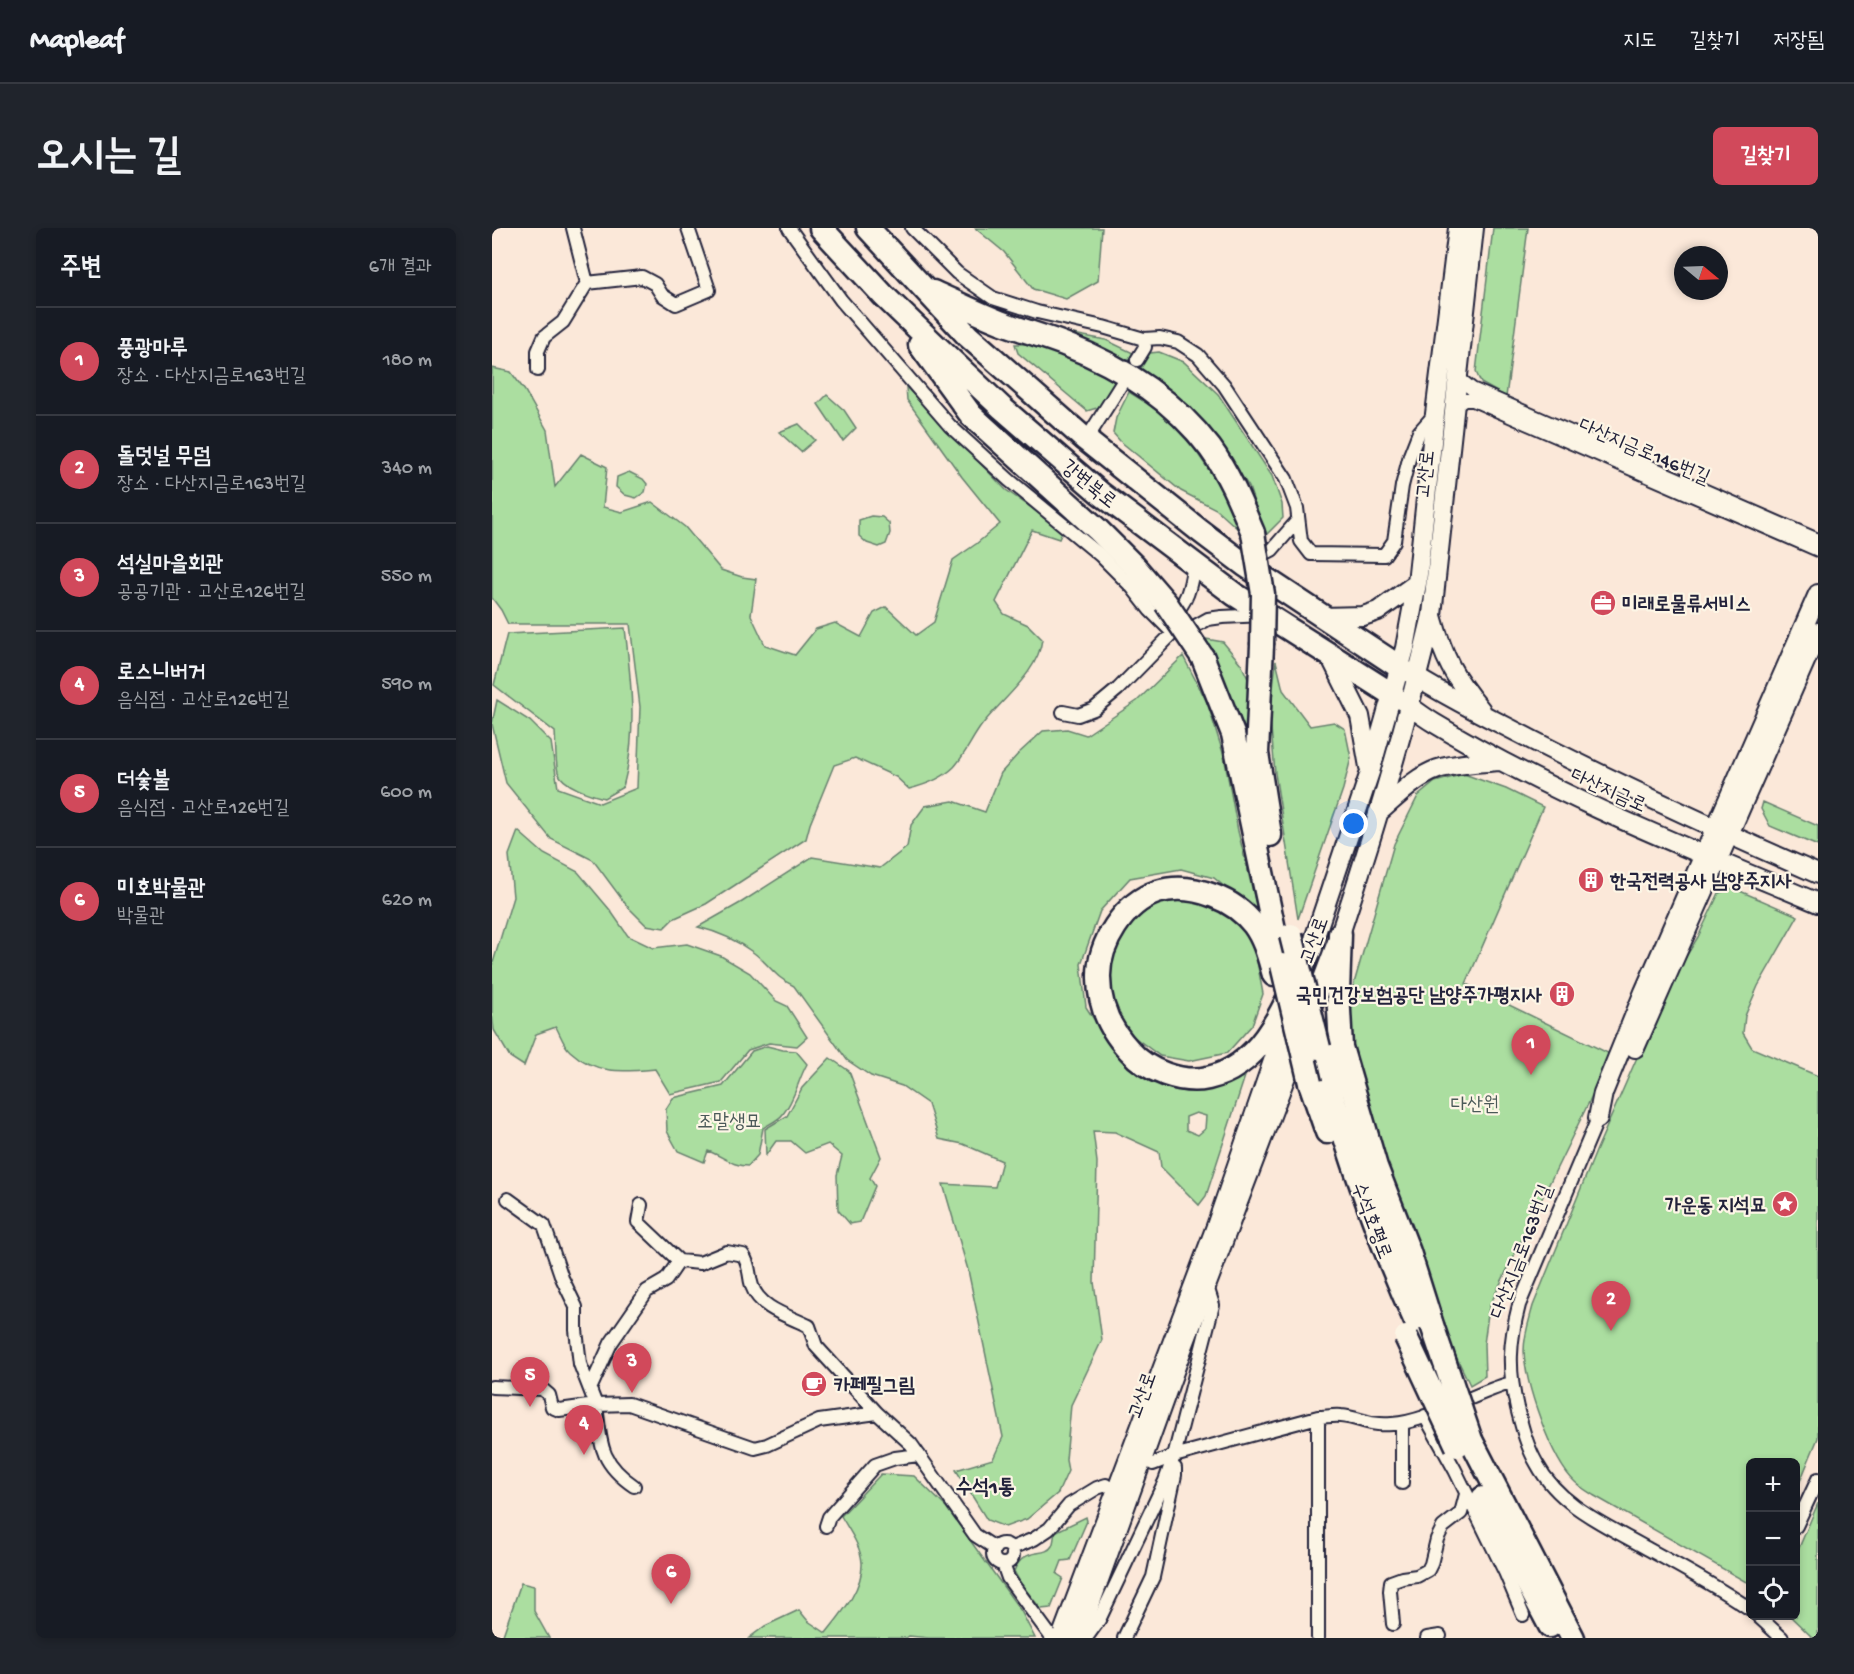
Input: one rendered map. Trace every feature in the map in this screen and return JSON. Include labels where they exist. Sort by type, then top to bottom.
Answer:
[{"type":"highway","name":"강변북로","points":[[821,228],[884,296],[1002,408],[1100,493],[1233,594],[1401,700]]},
{"type":"highway","name":"강변북로","points":[[868,228],[968,336],[1086,440],[1245,565],[1408,673]]},
{"type":"highway","points":[[924,288],[998,321],[1074,348],[1136,378],[1166,402],[1210,448],[1241,501],[1253,533],[1263,594],[1257,753],[1251,772]]},
{"type":"highway","points":[[884,296],[971,415],[1097,529],[1135,567],[1168,620],[1203,658],[1233,734],[1251,772]]},
{"type":"highway","name":"수석호평로","points":[[1251,772],[1268,821],[1291,935],[1311,1054],[1310,1083],[1350,1202],[1419,1331]]},
{"type":"highway","name":"수석호평로","points":[[1251,772],[1278,970],[1338,1121],[1391,1268],[1464,1443],[1556,1638]]},
{"type":"highway","points":[[1278,970],[1255,926],[1246,916],[1227,901],[1200,890],[1187,889],[1156,892],[1127,912],[1108,938],[1100,960],[1099,978],[1107,1018],[1115,1034],[1133,1055],[1144,1064],[1170,1075],[1204,1079],[1222,1075],[1238,1066],[1256,1051],[1274,1023],[1311,948]]},
{"type":"highway","points":[[1340,934],[1338,992],[1341,1047],[1376,1167],[1409,1252],[1419,1331]]},
{"type":"highway","name":"수석호평로","points":[[1464,1443],[1574,1638]]},
{"type":"street","points":[[538,370],[537,351],[544,337],[563,322],[587,283],[573,228]]},
{"type":"street","points":[[587,283],[642,277],[655,284],[662,295],[676,304],[709,290],[688,228]]},
{"type":"street","points":[[789,228],[841,300],[950,426],[1009,480],[1100,555],[1132,587],[1150,610],[1190,629],[1208,619],[1222,616],[1266,615]]},
{"type":"street","points":[[912,228],[957,273],[993,298],[1037,312],[1144,339],[1160,338],[1178,342],[1198,355],[1224,385],[1286,479],[1297,508],[1301,541],[1311,554],[1384,555],[1394,541],[1402,486],[1410,455],[1419,432],[1435,414]]},
{"type":"street","name":"고산로","points":[[1408,673],[1435,414],[1458,228]]},
{"type":"street","name":"고산로","points":[[1078,1638],[1176,1366],[1340,934],[1377,813],[1408,673],[1432,615],[1474,228]]},
{"type":"street","points":[[1137,360],[1144,347],[1144,339]]},
{"type":"street","name":"다산지금로146번길","points":[[1457,377],[1472,389],[1818,540]]},
{"type":"street","points":[[1086,440],[1122,383]]},
{"type":"street","name":"다산지금로146번길","points":[[1454,407],[1464,400],[1473,400],[1818,550]]},
{"type":"street","points":[[1245,565],[1272,550],[1298,520]]},
{"type":"street","points":[[1063,712],[1078,715],[1094,709],[1118,689],[1168,620],[1183,606],[1190,591],[1194,564]]},
{"type":"street","points":[[1322,617],[1364,616],[1378,611],[1417,582]]},
{"type":"street","points":[[1723,832],[1818,594]]},
{"type":"street","points":[[1432,615],[1442,651],[1459,683],[1486,716]]},
{"type":"street","points":[[1723,832],[1818,632]]},
{"type":"street","points":[[1329,654],[1360,716],[1370,772]]},
{"type":"street","name":"다산지금로","points":[[1408,673],[1439,692],[1577,763],[1723,832],[1818,873]]},
{"type":"street","name":"고산로","points":[[1061,1638],[1215,1229],[1252,1118],[1276,1056],[1370,772],[1401,700]]},
{"type":"street","name":"다산지금로","points":[[1401,700],[1431,721],[1499,761],[1563,793],[1818,903]]},
{"type":"street","points":[[1377,813],[1412,784],[1437,769],[1499,761]]},
{"type":"street","name":"다산지금로163번길","points":[[1723,832],[1613,1098],[1598,1118],[1519,1305],[1512,1332],[1510,1357],[1511,1383],[1523,1433],[1537,1466],[1561,1495],[1585,1515],[1746,1606]]},
{"type":"street","points":[[508,1199],[543,1225],[562,1278],[576,1307],[580,1364],[596,1405],[605,1458],[618,1475],[634,1486]]},
{"type":"street","points":[[641,1205],[638,1222],[679,1261],[700,1263],[727,1252],[743,1255],[749,1264],[752,1286],[760,1300],[773,1310],[808,1326],[816,1346],[878,1413],[905,1438],[975,1535],[995,1548]]},
{"type":"street","points":[[590,1389],[611,1343],[647,1291],[666,1280],[679,1261]]},
{"type":"street","points":[[1086,1638],[1099,1620],[1165,1481],[1174,1456],[1213,1305],[1207,1286]]},
{"type":"street","points":[[1153,1464],[1293,1422],[1318,1417],[1341,1416],[1371,1425],[1402,1423],[1425,1416],[1491,1388],[1511,1383]]},
{"type":"street","points":[[492,1388],[542,1389],[549,1395],[552,1407],[559,1410],[596,1405],[629,1404],[755,1448],[819,1421],[878,1413]]},
{"type":"street","points":[[1425,1416],[1509,1579],[1523,1615]]},
{"type":"street","points":[[1318,1417],[1318,1638]]},
{"type":"street","points":[[1402,1423],[1402,1483]]},
{"type":"street","points":[[826,1526],[829,1517],[875,1465],[895,1458],[919,1455]]},
{"type":"street","points":[[1124,1638],[1153,1577],[1175,1474],[1174,1456]]},
{"type":"street","points":[[1800,1517],[1818,1479]]},
{"type":"street","points":[[1012,1548],[1034,1539],[1049,1529],[1070,1505],[1106,1485]]},
{"type":"street","points":[[1393,1624],[1391,1582],[1417,1576],[1428,1570],[1443,1527],[1461,1513],[1466,1494]]},
{"type":"street","points":[[995,1548],[1004,1543],[1012,1548]]},
{"type":"street","points":[[995,1548],[994,1557],[998,1563],[1003,1564],[1013,1558],[1012,1548]]},
{"type":"street","points":[[1003,1564],[1008,1578],[1052,1638]]},
{"type":"street","points":[[1762,1620],[1782,1638]]},
{"type":"street","points":[[1427,1638],[1440,1636]]},
{"type":"green space","points":[[975,228],[1102,228],[1098,281],[1066,299],[1033,289],[1004,252]]},
{"type":"green space","points":[[1493,228],[1528,228],[1506,397],[1481,383],[1476,372]]},
{"type":"green space","points":[[1062,332],[1106,340],[1133,353],[1128,360]]},
{"type":"green space","points":[[1015,344],[1035,344],[1100,370],[1116,381],[1100,407],[1087,411],[1018,353]]},
{"type":"green space","points":[[1159,352],[1184,362],[1218,394],[1272,476],[1282,504],[1283,518],[1265,536],[1249,487],[1215,435],[1174,393],[1141,368],[1150,353]]},
{"type":"green space","points":[[492,368],[511,372],[525,391],[547,430],[555,487],[581,454],[607,467],[603,507],[622,512],[652,502],[685,527],[721,570],[756,579],[751,615],[765,645],[795,655],[816,629],[835,623],[861,637],[874,613],[886,607],[916,635],[934,622],[953,560],[1000,524],[962,477],[907,400],[906,387],[1006,490],[1063,530],[1059,539],[1032,530],[996,602],[1004,614],[1028,625],[1042,639],[1034,663],[1018,685],[982,725],[954,767],[944,775],[909,789],[896,777],[855,758],[834,765],[806,839],[706,904],[673,919],[664,928],[646,925],[627,906],[593,860],[551,839],[506,783],[492,724],[497,700],[530,721],[551,742],[558,788],[600,803],[637,788],[640,707],[630,624],[508,624],[492,598]]},
{"type":"green space","points":[[1129,392],[1161,412],[1194,448],[1223,491],[1239,530],[1216,509],[1181,491],[1113,433],[1116,418]]},
{"type":"green space","points":[[827,395],[844,410],[856,428],[843,441],[818,404]]},
{"type":"green space","points":[[799,424],[815,440],[801,452],[779,432]]},
{"type":"green space","points":[[629,472],[643,479],[647,484],[645,492],[636,498],[625,495],[616,487],[617,477]]},
{"type":"green space","points":[[871,516],[882,517],[889,523],[890,533],[886,544],[879,547],[867,543],[859,536],[859,520]]},
{"type":"green space","points":[[625,628],[632,708],[628,767],[623,787],[604,798],[565,782],[558,772],[556,762],[555,732],[494,685],[507,634]]},
{"type":"green space","points":[[1206,639],[1223,642],[1241,664],[1249,681],[1247,738],[1222,674]]},
{"type":"green space","points":[[1183,656],[1207,702],[1224,756],[1238,831],[1259,916],[1214,878],[1181,869],[1130,878],[1100,911],[1081,964],[1086,1007],[1108,1041],[1165,1080],[1249,1064],[1206,1196],[1199,1205],[1161,1167],[1159,1152],[1115,1132],[1093,1131],[1097,1162],[1094,1282],[1102,1340],[1071,1405],[1066,1460],[1068,1471],[1058,1493],[1027,1519],[1005,1527],[987,1520],[956,1470],[993,1459],[1003,1437],[968,1270],[943,1184],[995,1187],[1002,1161],[963,1144],[939,1139],[928,1104],[902,1086],[871,1076],[847,1060],[794,986],[782,979],[759,957],[741,945],[720,934],[698,927],[812,857],[880,868],[907,847],[911,825],[925,806],[953,801],[985,812],[1001,773],[1043,731],[1067,729],[1086,735],[1137,701]],"holes":[[[1196,1113],[1206,1116],[1205,1129],[1198,1135],[1186,1130],[1186,1117]]]},
{"type":"green space","points":[[1276,661],[1283,690],[1310,726],[1334,722],[1345,729],[1351,758],[1343,789],[1298,919],[1275,773],[1270,717]]},
{"type":"green space","name":"다산원","points":[[1464,774],[1506,789],[1543,807],[1466,984],[1610,1054],[1489,1307],[1484,1344],[1485,1376],[1470,1385],[1436,1315],[1354,1061],[1350,1030],[1353,987],[1394,844],[1418,796],[1435,782]]},
{"type":"green space","points":[[1763,802],[1818,826],[1818,846],[1770,826],[1761,809]]},
{"type":"green space","points":[[518,831],[544,854],[578,872],[610,910],[628,936],[653,948],[687,944],[721,956],[750,973],[776,1001],[787,1006],[807,1037],[797,1046],[769,1043],[748,1050],[721,1082],[670,1094],[655,1069],[610,1070],[580,1059],[568,1049],[556,1027],[536,1034],[524,1066],[510,1057],[494,1030],[492,966],[513,897],[509,855]]},
{"type":"green space","points":[[1733,888],[1798,916],[1758,986],[1745,1016],[1743,1033],[1752,1048],[1818,1076],[1818,1438],[1800,1481],[1800,1458],[1746,1458],[1746,1582],[1593,1495],[1575,1482],[1557,1457],[1541,1420],[1529,1382],[1524,1351],[1533,1306],[1597,1149],[1642,1046],[1719,893]]},
{"type":"green space","points":[[1168,894],[1220,906],[1240,924],[1255,950],[1263,994],[1252,1025],[1227,1053],[1189,1061],[1160,1056],[1126,1031],[1117,1015],[1107,986],[1117,927]]},
{"type":"green space","name":"조말생묘","points":[[767,1046],[796,1051],[807,1064],[783,1114],[763,1128],[758,1155],[748,1166],[742,1166],[708,1151],[704,1162],[678,1151],[667,1131],[666,1109],[673,1098],[723,1086],[752,1051]]},
{"type":"green space","points":[[830,1058],[849,1071],[881,1157],[870,1178],[875,1186],[860,1222],[850,1224],[838,1210],[837,1175],[842,1156],[828,1144],[805,1153],[791,1141],[776,1141],[766,1155],[765,1129],[787,1116],[802,1088]]},
{"type":"green space","points":[[881,1474],[914,1476],[946,1507],[1021,1611],[1035,1638],[909,1636],[906,1638],[749,1638],[765,1626],[799,1610],[808,1621],[826,1633],[850,1601],[861,1573],[862,1563],[859,1550],[841,1516]]},
{"type":"green space","points":[[1818,1503],[1818,1638],[1813,1638],[1794,1620],[1800,1620],[1800,1546]]},
{"type":"green space","points":[[1086,1517],[1087,1521],[1070,1560],[1062,1561],[1057,1574],[1063,1578],[1051,1608],[1041,1609],[1021,1584],[1014,1571],[1023,1558],[1049,1549],[1053,1544],[1055,1532]]},
{"type":"green space","points":[[521,1583],[534,1586],[534,1611],[549,1638],[502,1638]]},
{"type":"place","name":"미래로물류서비스","points":[[1603,603]]},
{"type":"place","name":"한국전력공사 남양주지사","points":[[1591,880]]},
{"type":"place","name":"국민건강보험공단 남양주가평지사","points":[[1562,994]]},
{"type":"place","name":"풍광마루","points":[[1531,1075]]},
{"type":"place","name":"가운동 지석묘","points":[[1785,1204]]},
{"type":"place","name":"돌덧널 무덤","points":[[1611,1331]]},
{"type":"place","name":"카페필그림","points":[[814,1384]]},
{"type":"place","name":"석실마을회관","points":[[632,1393]]},
{"type":"place","name":"더숯불","points":[[530,1407]]},
{"type":"place","name":"로스니버거","points":[[584,1455]]},
{"type":"place","name":"미호박물관","points":[[671,1604]]},
{"type":"district","name":"수석1통","points":[[985,1486]]}]
